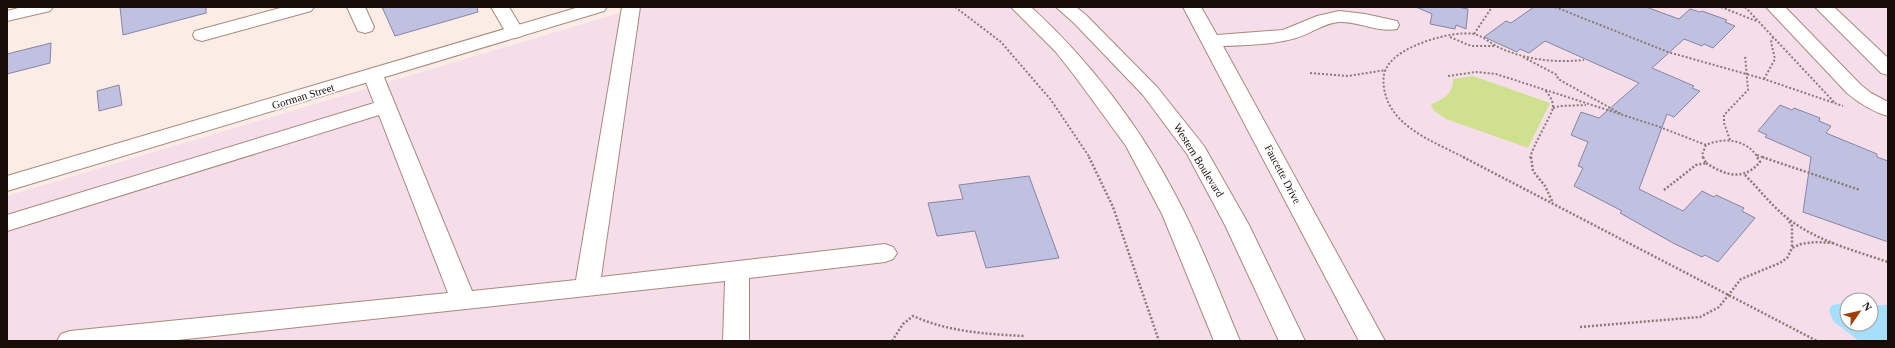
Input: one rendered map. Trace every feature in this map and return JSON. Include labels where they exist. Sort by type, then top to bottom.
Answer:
[{"type":"main road","points":[[7,16],[44,7]]},
{"type":"main road","points":[[202,35],[305,7]]},
{"type":"main road","points":[[356,7],[365,28]]},
{"type":"main road","points":[[500,7],[515,32]]},
{"type":"main road","name":"Gorman Street","points":[[7,184],[598,7]]},
{"type":"main road","points":[[587,288],[631,7]]},
{"type":"main road","points":[[1020,7],[1038,24],[1078,68],[1112,111],[1145,162],[1164,196],[1187,243],[1227,341]]},
{"type":"main road","name":"Western Boulevard","points":[[1065,7],[1080,19],[1150,91],[1196,151],[1237,225],[1292,341]]},
{"type":"main road","name":"Faucette Drive","points":[[1192,7],[1212,41],[1372,341]]},
{"type":"main road","points":[[1775,7],[1854,89],[1869,100],[1888,110]]},
{"type":"main road","points":[[1824,7],[1888,69]]},
{"type":"main road","points":[[1212,41],[1284,36],[1304,29],[1323,19],[1334,17],[1355,17],[1390,25]]},
{"type":"main road","points":[[373,75],[464,301]]},
{"type":"main road","points":[[7,223],[386,106]]},
{"type":"main road","points":[[70,341],[587,288],[885,253]]},
{"type":"main road","points":[[736,341],[737,271]]},
{"type":"path","points":[[955,7],[1001,42],[1051,100],[1092,161],[1113,207],[1159,341]]},
{"type":"path","points":[[1474,34],[1492,7]]},
{"type":"path","points":[[1555,7],[1668,52],[1764,79],[1848,108]]},
{"type":"path","points":[[1720,7],[1758,22]]},
{"type":"path","points":[[1745,7],[1834,103]]},
{"type":"path","points":[[1628,118],[1582,94],[1558,79],[1557,75],[1522,56],[1496,46],[1474,34],[1433,40],[1412,47],[1399,54],[1387,66],[1382,83],[1388,105],[1402,123],[1421,135],[1817,341]]},
{"type":"path","points":[[1449,37],[1472,46],[1496,46]]},
{"type":"path","points":[[1764,79],[1775,59],[1771,42],[1773,37]]},
{"type":"path","points":[[1730,140],[1724,123],[1724,115],[1748,90],[1745,55]]},
{"type":"path","points":[[1522,56],[1546,61],[1567,62],[1584,60]]},
{"type":"path","points":[[1310,73],[1332,77],[1350,77],[1386,70]]},
{"type":"path","points":[[1448,76],[1476,72],[1496,74],[1628,118],[1670,130],[1706,145],[1722,140],[1730,140],[1749,148],[1757,154],[1860,190]]},
{"type":"path","points":[[1544,89],[1552,98],[1553,108],[1533,148],[1530,159],[1533,171],[1545,186],[1553,204]]},
{"type":"path","points":[[1553,108],[1573,105],[1591,106]]},
{"type":"path","points":[[1706,145],[1702,155],[1706,163]]},
{"type":"path","points":[[1664,190],[1696,164],[1706,163],[1731,175],[1745,175],[1756,169],[1760,162],[1757,154]]},
{"type":"path","points":[[1580,327],[1700,317],[1719,307],[1741,279],[1787,258],[1792,248],[1792,226],[1786,217],[1745,175]]},
{"type":"path","points":[[1786,217],[1815,235],[1833,243],[1888,262]]},
{"type":"path","points":[[1792,248],[1808,243],[1833,243]]},
{"type":"path","points":[[892,341],[906,319],[913,316],[925,322],[968,332],[1024,336]]},
{"type":"shaded area","points":[[639,7],[1888,7],[1888,341],[7,341],[7,196]]},
{"type":"green space","points":[[1473,76],[1550,103],[1528,148],[1446,119],[1434,111],[1431,104],[1440,100],[1450,92],[1453,79]]},
{"type":"water","points":[[1839,304],[1839,326],[1833,321],[1829,310],[1832,305]]},
{"type":"water","points":[[1879,305],[1888,305],[1888,341],[1859,341],[1847,332],[1879,332]]},
{"type":"building","points":[[120,7],[206,7],[206,13],[123,35]]},
{"type":"building","points":[[382,7],[477,7],[478,12],[395,36]]},
{"type":"building","points":[[1416,7],[1458,7],[1468,9],[1466,29],[1456,25],[1455,29],[1430,24],[1432,14]]},
{"type":"building","points":[[1534,7],[1646,7],[1679,19],[1690,9],[1700,12],[1702,11],[1727,20],[1725,22],[1735,26],[1713,48],[1704,44],[1702,46],[1684,39],[1652,68],[1694,86],[1692,88],[1700,91],[1674,117],[1667,114],[1639,189],[1683,211],[1702,191],[1714,197],[1716,195],[1744,208],[1742,211],[1755,218],[1718,262],[1705,255],[1702,257],[1673,243],[1620,213],[1622,211],[1574,186],[1583,168],[1578,166],[1588,142],[1571,135],[1581,112],[1599,118],[1639,83],[1545,41],[1529,53],[1520,49],[1517,52],[1484,37],[1506,21],[1511,23]]},
{"type":"building","points":[[51,43],[50,63],[7,74],[7,54]]},
{"type":"building","points":[[119,85],[122,105],[99,111],[97,91]]},
{"type":"building","points":[[1780,105],[1792,110],[1794,108],[1820,118],[1819,121],[1831,126],[1826,133],[1877,154],[1877,157],[1888,161],[1888,242],[1803,212],[1811,157],[1765,137],[1767,135],[1758,131]]},
{"type":"building","points":[[1029,176],[1059,258],[986,268],[975,231],[937,236],[928,203],[963,199],[959,185]]}]
